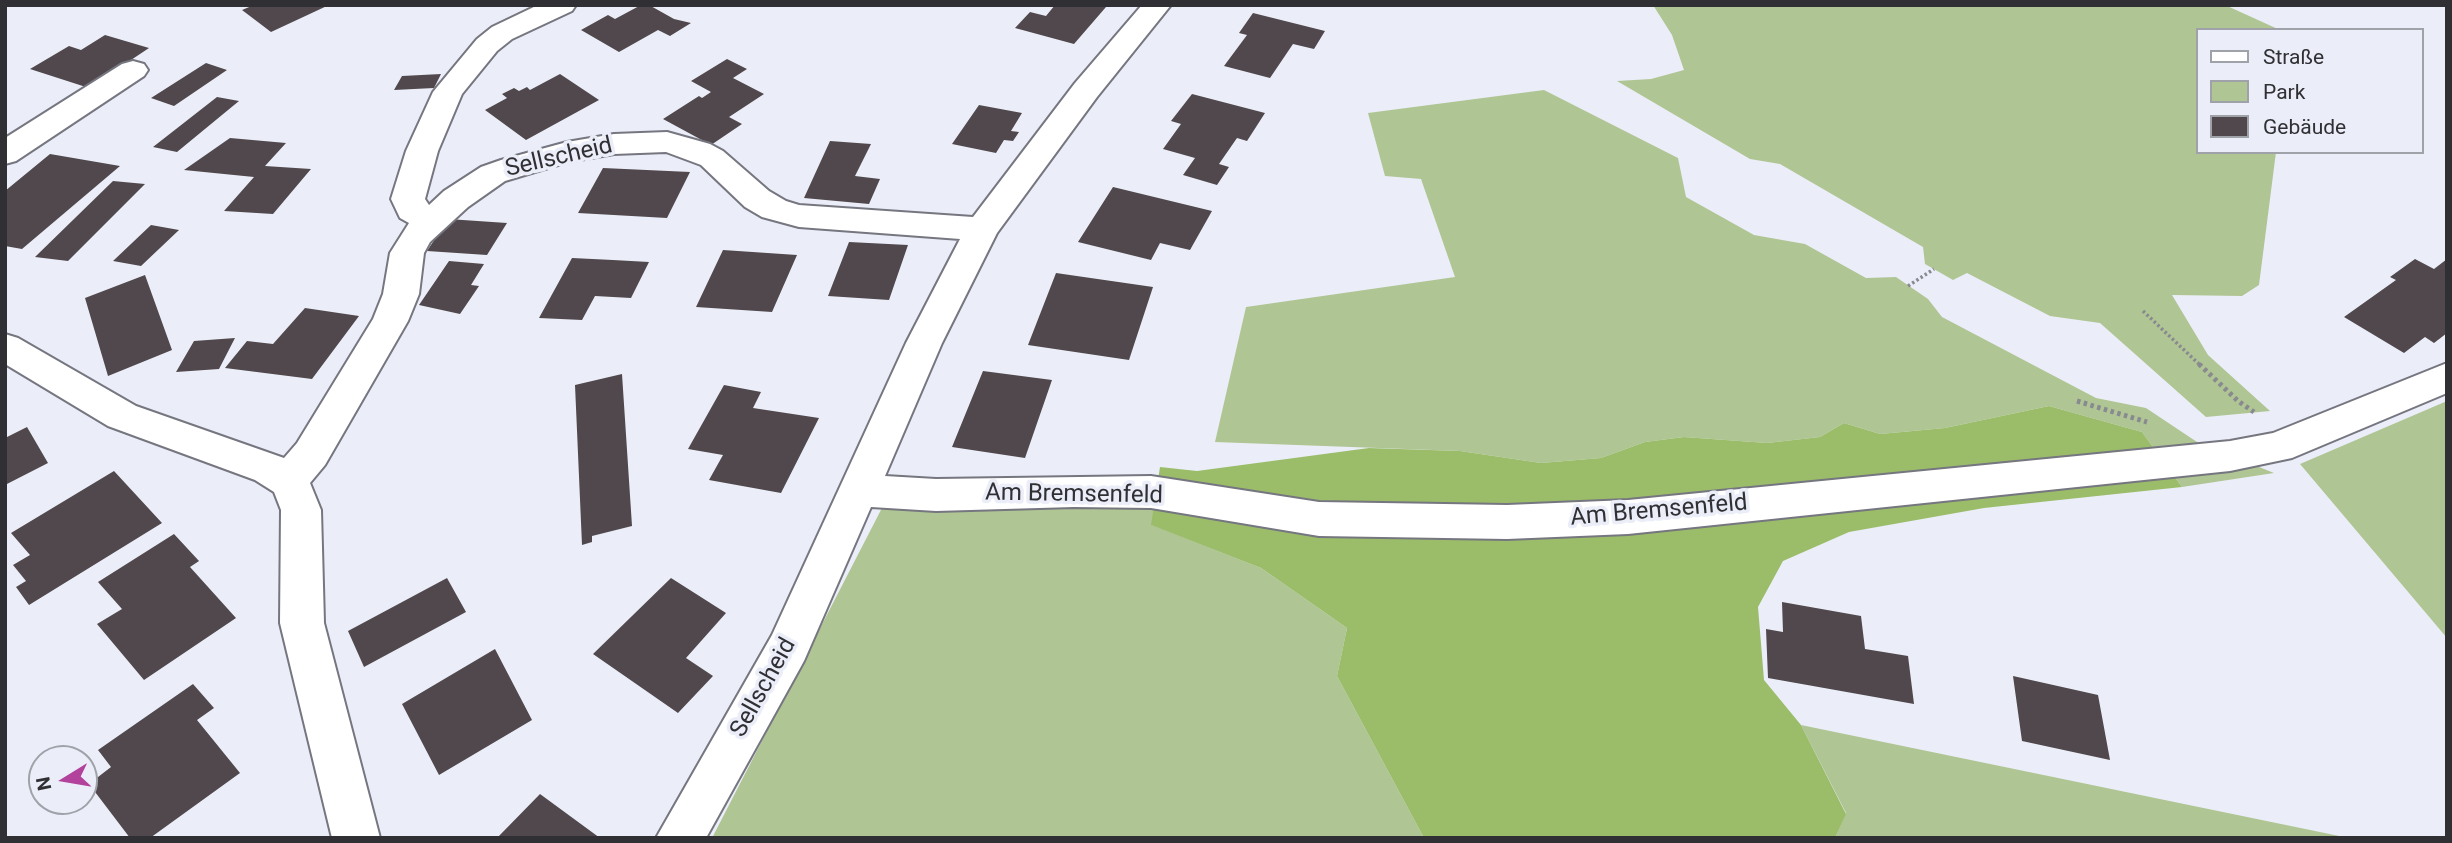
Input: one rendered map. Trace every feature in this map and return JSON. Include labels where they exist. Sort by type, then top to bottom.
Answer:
[{"type":"street","points":[[430,221],[412,210],[408,199],[422,151],[448,92],[487,45],[502,33],[562,5]]},
{"type":"street","name":"Sellscheid","points":[[680,838],[788,647],[857,490],[960,269],[982,229],[1086,90],[1157,5]]},
{"type":"street","points":[[5,154],[133,70]]},
{"type":"street","name":"Sellscheid","points":[[288,481],[311,454],[390,321],[401,294],[407,253],[417,235],[430,221],[482,180],[502,171],[567,152],[648,141],[667,142],[699,151],[712,158],[757,200],[774,209],[799,216],[982,229]]},
{"type":"street","points":[[5,347],[122,416],[149,428],[269,469],[288,481],[301,510],[302,623],[356,838]]},
{"type":"street","name":"Am Bremsenfeld","points":[[857,490],[936,495],[1151,492],[1319,519],[1507,522],[1629,517],[2230,457],[2306,435],[2447,377]]},
{"type":"path","points":[[1908,286],[1934,269]]},
{"type":"path","points":[[2143,311],[2238,401],[2306,435]]},
{"type":"green space","points":[[1653,5],[2225,5],[2276,28],[2196,28],[2196,154],[2276,154],[2259,285],[2242,296],[2172,295],[2208,355],[2270,411],[2206,417],[2100,323],[2050,316],[1967,273],[1953,280],[1925,264],[1923,247],[1780,164],[1750,159],[1617,81],[1651,79],[1684,70],[1672,35]]},
{"type":"green space","points":[[1544,90],[1678,158],[1686,197],[1754,235],[1805,244],[1866,278],[1896,277],[1928,299],[1942,317],[2096,398],[2146,408],[2197,442],[2274,473],[2182,487],[2142,432],[2049,406],[1945,428],[1880,434],[1844,423],[1820,437],[1767,443],[1684,437],[1645,442],[1601,458],[1541,463],[1460,451],[1215,442],[1246,307],[1455,277],[1421,179],[1385,176],[1368,113]]},
{"type":"green space","points":[[2447,401],[2447,638],[2300,464]]},
{"type":"green space","points":[[2049,406],[2142,432],[2182,487],[1984,508],[1849,532],[1783,561],[1758,607],[1764,680],[1801,725],[1846,814],[1835,838],[1424,838],[1337,676],[1347,628],[1261,568],[1151,525],[1160,467],[1197,471],[1369,448],[1460,451],[1541,463],[1601,458],[1645,442],[1684,437],[1767,443],[1820,437],[1844,423],[1880,434],[1945,428]]},
{"type":"green space","points":[[1157,487],[1152,525],[1261,568],[1347,628],[1337,676],[1424,838],[712,838],[883,506]]},
{"type":"green space","points":[[1801,725],[2349,838],[1835,838],[1846,813]]},
{"type":"building","points":[[254,5],[329,5],[271,32],[242,10]]},
{"type":"building","points":[[641,5],[649,5],[674,19],[691,23],[670,36],[658,30],[619,52],[581,30],[608,15],[615,19]]},
{"type":"building","points":[[1055,5],[1106,7],[1074,44],[1015,28],[1030,12],[1046,16]]},
{"type":"building","points":[[1253,13],[1325,31],[1314,49],[1293,44],[1270,78],[1224,66],[1247,35],[1239,33]]},
{"type":"building","points":[[105,35],[149,48],[89,88],[30,69],[69,46],[81,50]]},
{"type":"building","points":[[727,59],[747,69],[733,78],[764,94],[729,117],[742,124],[711,145],[663,119],[699,96],[702,98],[711,92],[691,81]]},
{"type":"building","points":[[206,63],[227,70],[174,106],[151,98]]},
{"type":"building","points":[[441,74],[434,88],[394,90],[402,76]]},
{"type":"building","points":[[560,74],[599,100],[526,140],[485,110],[507,98],[502,94],[514,88],[519,91],[527,87],[530,90]]},
{"type":"building","points":[[1192,94],[1265,113],[1247,141],[1237,138],[1219,164],[1229,167],[1217,185],[1183,175],[1195,158],[1163,149],[1181,124],[1171,121]]},
{"type":"building","points":[[217,97],[239,101],[177,152],[153,147]]},
{"type":"building","points":[[979,105],[1022,113],[1011,131],[1019,132],[1013,141],[1004,140],[996,153],[952,144]]},
{"type":"building","points":[[230,138],[286,143],[265,166],[311,169],[273,214],[224,211],[254,177],[184,170]]},
{"type":"building","points":[[830,141],[871,144],[855,176],[880,179],[869,204],[804,198]]},
{"type":"building","points":[[50,154],[120,166],[22,249],[5,246],[5,191]]},
{"type":"building","points":[[603,168],[690,172],[667,218],[578,213]]},
{"type":"building","points":[[113,181],[145,184],[68,261],[35,257]]},
{"type":"building","points":[[1113,187],[1212,211],[1190,250],[1160,243],[1151,260],[1078,242]]},
{"type":"building","points":[[448,219],[507,223],[487,255],[427,251]]},
{"type":"building","points":[[151,225],[179,230],[141,266],[113,261]]},
{"type":"building","points":[[849,242],[908,245],[889,300],[828,296]]},
{"type":"building","points":[[723,250],[797,255],[772,312],[696,307]]},
{"type":"building","points":[[572,258],[649,262],[631,298],[595,296],[582,320],[539,318]]},
{"type":"building","points":[[2415,259],[2434,269],[2447,259],[2447,333],[2434,343],[2425,337],[2404,353],[2344,317],[2396,280],[2390,277]]},
{"type":"building","points":[[449,261],[484,264],[471,285],[479,286],[460,314],[419,305]]},
{"type":"building","points":[[1056,273],[1153,287],[1129,360],[1028,345]]},
{"type":"building","points":[[145,275],[172,350],[108,376],[85,298]]},
{"type":"building","points":[[305,308],[359,316],[312,379],[225,368],[247,341],[273,344]]},
{"type":"building","points":[[235,338],[219,369],[176,372],[194,341]]},
{"type":"building","points":[[983,371],[1052,380],[1025,458],[952,447]]},
{"type":"building","points":[[622,374],[632,526],[592,536],[592,542],[582,545],[575,385]]},
{"type":"building","points":[[724,385],[761,392],[753,408],[819,418],[781,493],[709,480],[723,455],[688,449]]},
{"type":"building","points":[[27,427],[48,463],[5,485],[5,438]]},
{"type":"building","points":[[114,471],[162,523],[29,605],[16,587],[26,581],[13,565],[30,555],[11,533]]},
{"type":"building","points":[[174,534],[199,561],[190,567],[236,618],[144,680],[97,624],[122,609],[98,582]]},
{"type":"building","points":[[447,578],[466,612],[364,667],[348,631]]},
{"type":"building","points":[[671,578],[726,613],[686,658],[713,676],[678,713],[593,654]]},
{"type":"building","points":[[1782,602],[1861,616],[1865,649],[1908,656],[1914,704],[1768,678],[1766,629],[1783,632]]},
{"type":"building","points":[[495,649],[532,720],[439,775],[402,704]]},
{"type":"building","points":[[2013,676],[2098,695],[2110,760],[2022,741]]},
{"type":"building","points":[[193,684],[214,708],[197,720],[240,773],[150,838],[130,838],[98,796],[98,777],[111,767],[98,750]]},
{"type":"building","points":[[540,794],[600,838],[497,838]]}]
